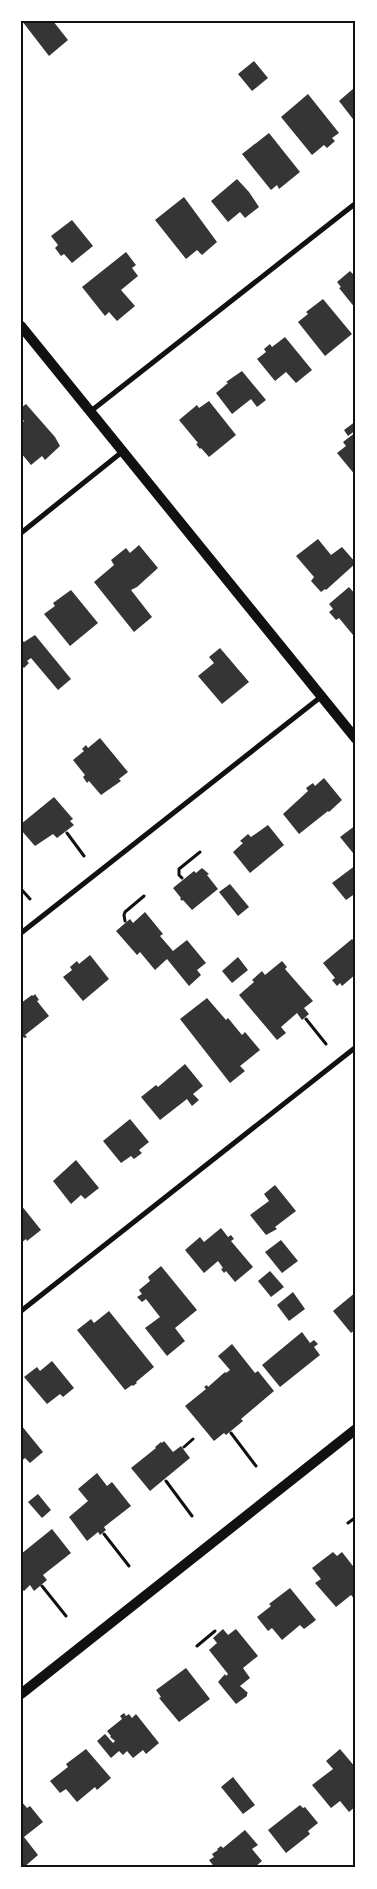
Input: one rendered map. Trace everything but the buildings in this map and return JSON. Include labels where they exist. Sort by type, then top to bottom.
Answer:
[{"type":"main road","points":[[21,326],[92,411],[356,739]]},
{"type":"main road","points":[[21,1694],[356,1429]]},
{"type":"street","points":[[92,411],[356,203]]},
{"type":"street","points":[[21,532],[123,451]]},
{"type":"street","points":[[21,934],[322,696]]},
{"type":"street","points":[[21,1311],[356,1047]]},
{"type":"path","points":[[66,833],[84,856]]},
{"type":"path","points":[[182,878],[178,872],[179,869],[200,852]]},
{"type":"path","points":[[21,889],[30,899]]},
{"type":"path","points":[[125,921],[125,912],[144,896]]},
{"type":"path","points":[[306,1019],[326,1044]]},
{"type":"path","points":[[231,1433],[256,1466]]},
{"type":"path","points":[[184,1447],[193,1439]]},
{"type":"path","points":[[166,1481],[192,1516]]},
{"type":"path","points":[[348,1523],[356,1516]]},
{"type":"path","points":[[104,1534],[129,1566]]},
{"type":"path","points":[[42,1586],[66,1616]]},
{"type":"path","points":[[197,1646],[215,1631]]}]
